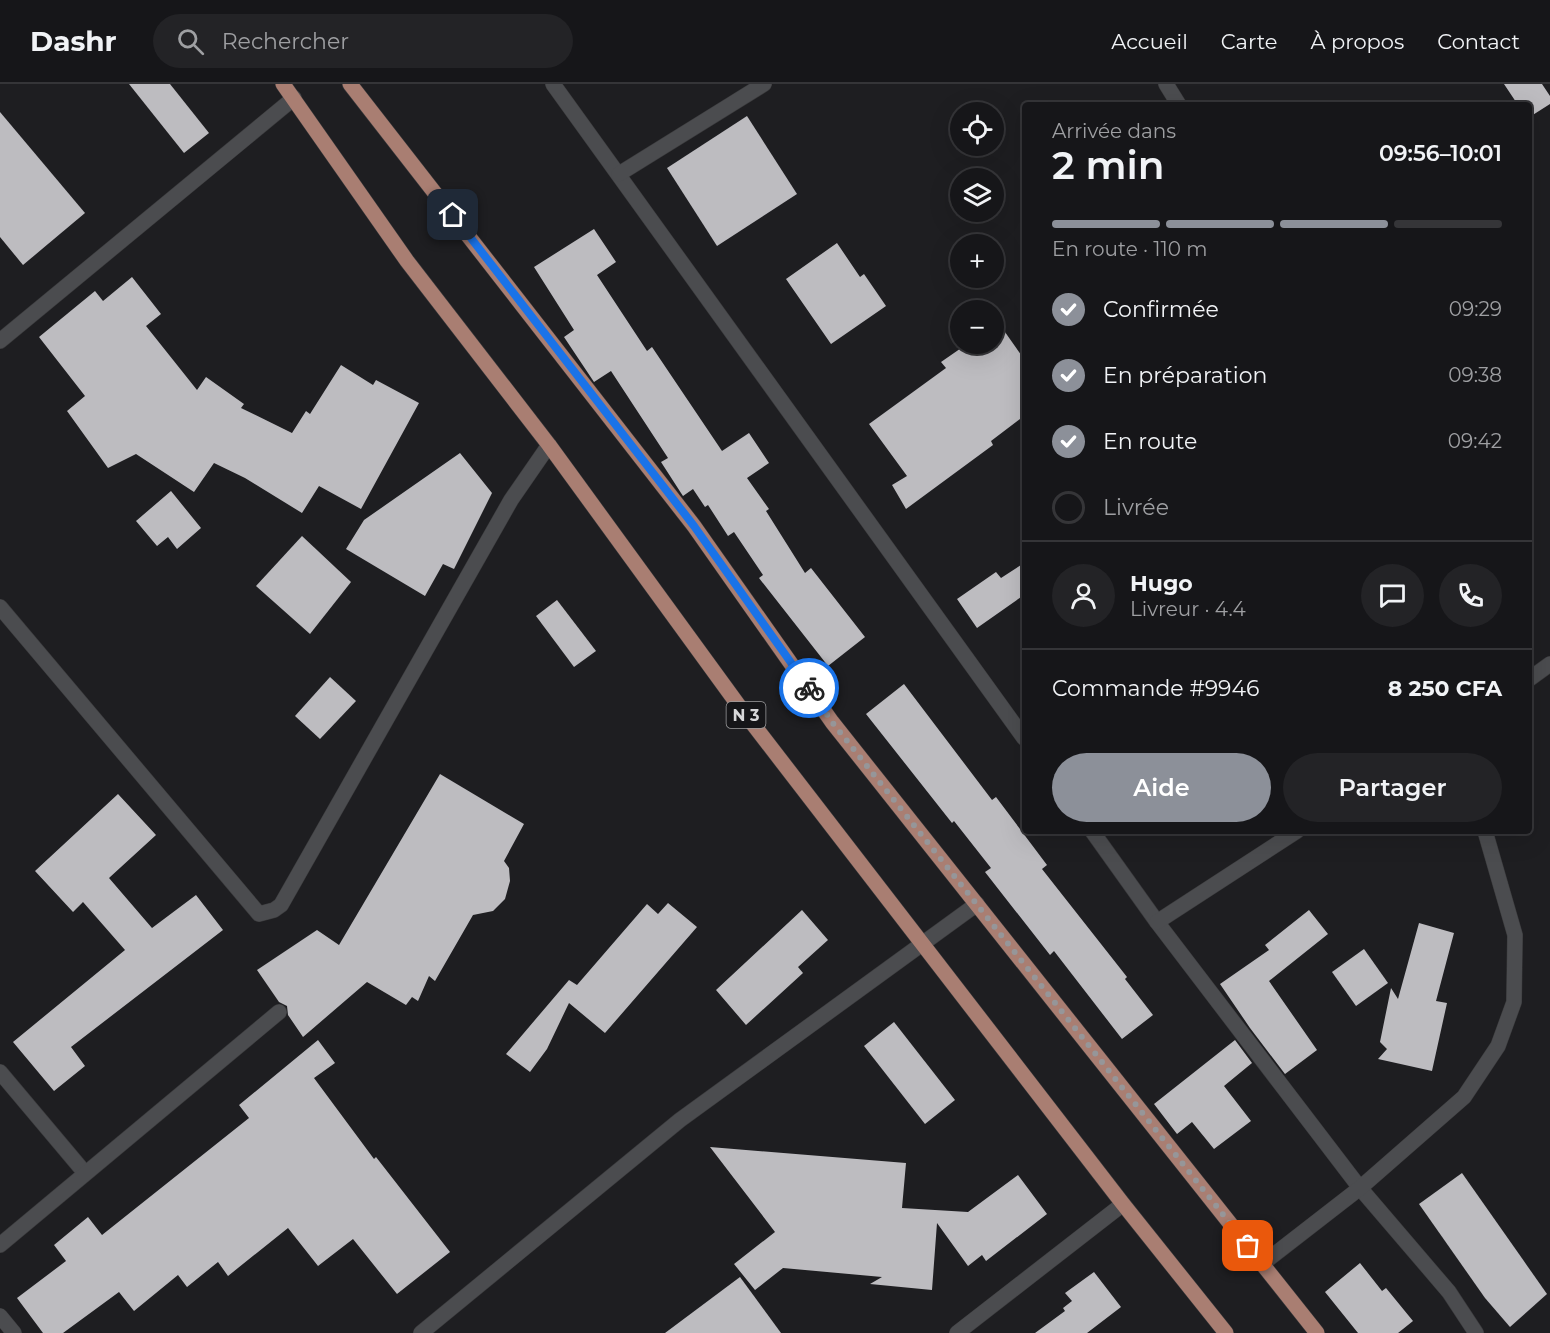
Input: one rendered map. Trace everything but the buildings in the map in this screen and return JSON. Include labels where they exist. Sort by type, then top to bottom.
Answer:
[{"type":"main road","name":"N 3","points":[[283,84],[407,261],[549,445],[739,706],[921,944],[1226,1333]]},
{"type":"main road","points":[[350,84],[687,517],[832,722],[1317,1333]]},
{"type":"street","points":[[553,84],[1022,735]]},
{"type":"street","points":[[619,174],[764,84]]},
{"type":"street","points":[[1166,84],[1177,102]]},
{"type":"street","points":[[0,340],[294,98]]},
{"type":"street","points":[[0,607],[259,914],[268,912],[281,905],[511,500],[549,445]]},
{"type":"street","points":[[1532,673],[1550,664]]},
{"type":"street","points":[[1094,834],[1157,922],[1360,1188],[1449,1292],[1476,1333]]},
{"type":"street","points":[[1157,922],[1292,834]]},
{"type":"street","points":[[1262,1264],[1360,1188],[1464,1097],[1498,1046],[1514,1002],[1515,935],[1486,834]]},
{"type":"street","points":[[421,1333],[680,1120],[976,904]]},
{"type":"street","points":[[0,1245],[279,1012]]},
{"type":"street","points":[[0,1072],[85,1173]]},
{"type":"street","points":[[957,1333],[1123,1204]]},
{"type":"street","points":[[0,1316],[14,1333]]},
{"type":"way so far","points":[[809,688],[832,722],[1248,1246]]},
{"type":"route","points":[[453,215],[694,526],[809,688]]}]
